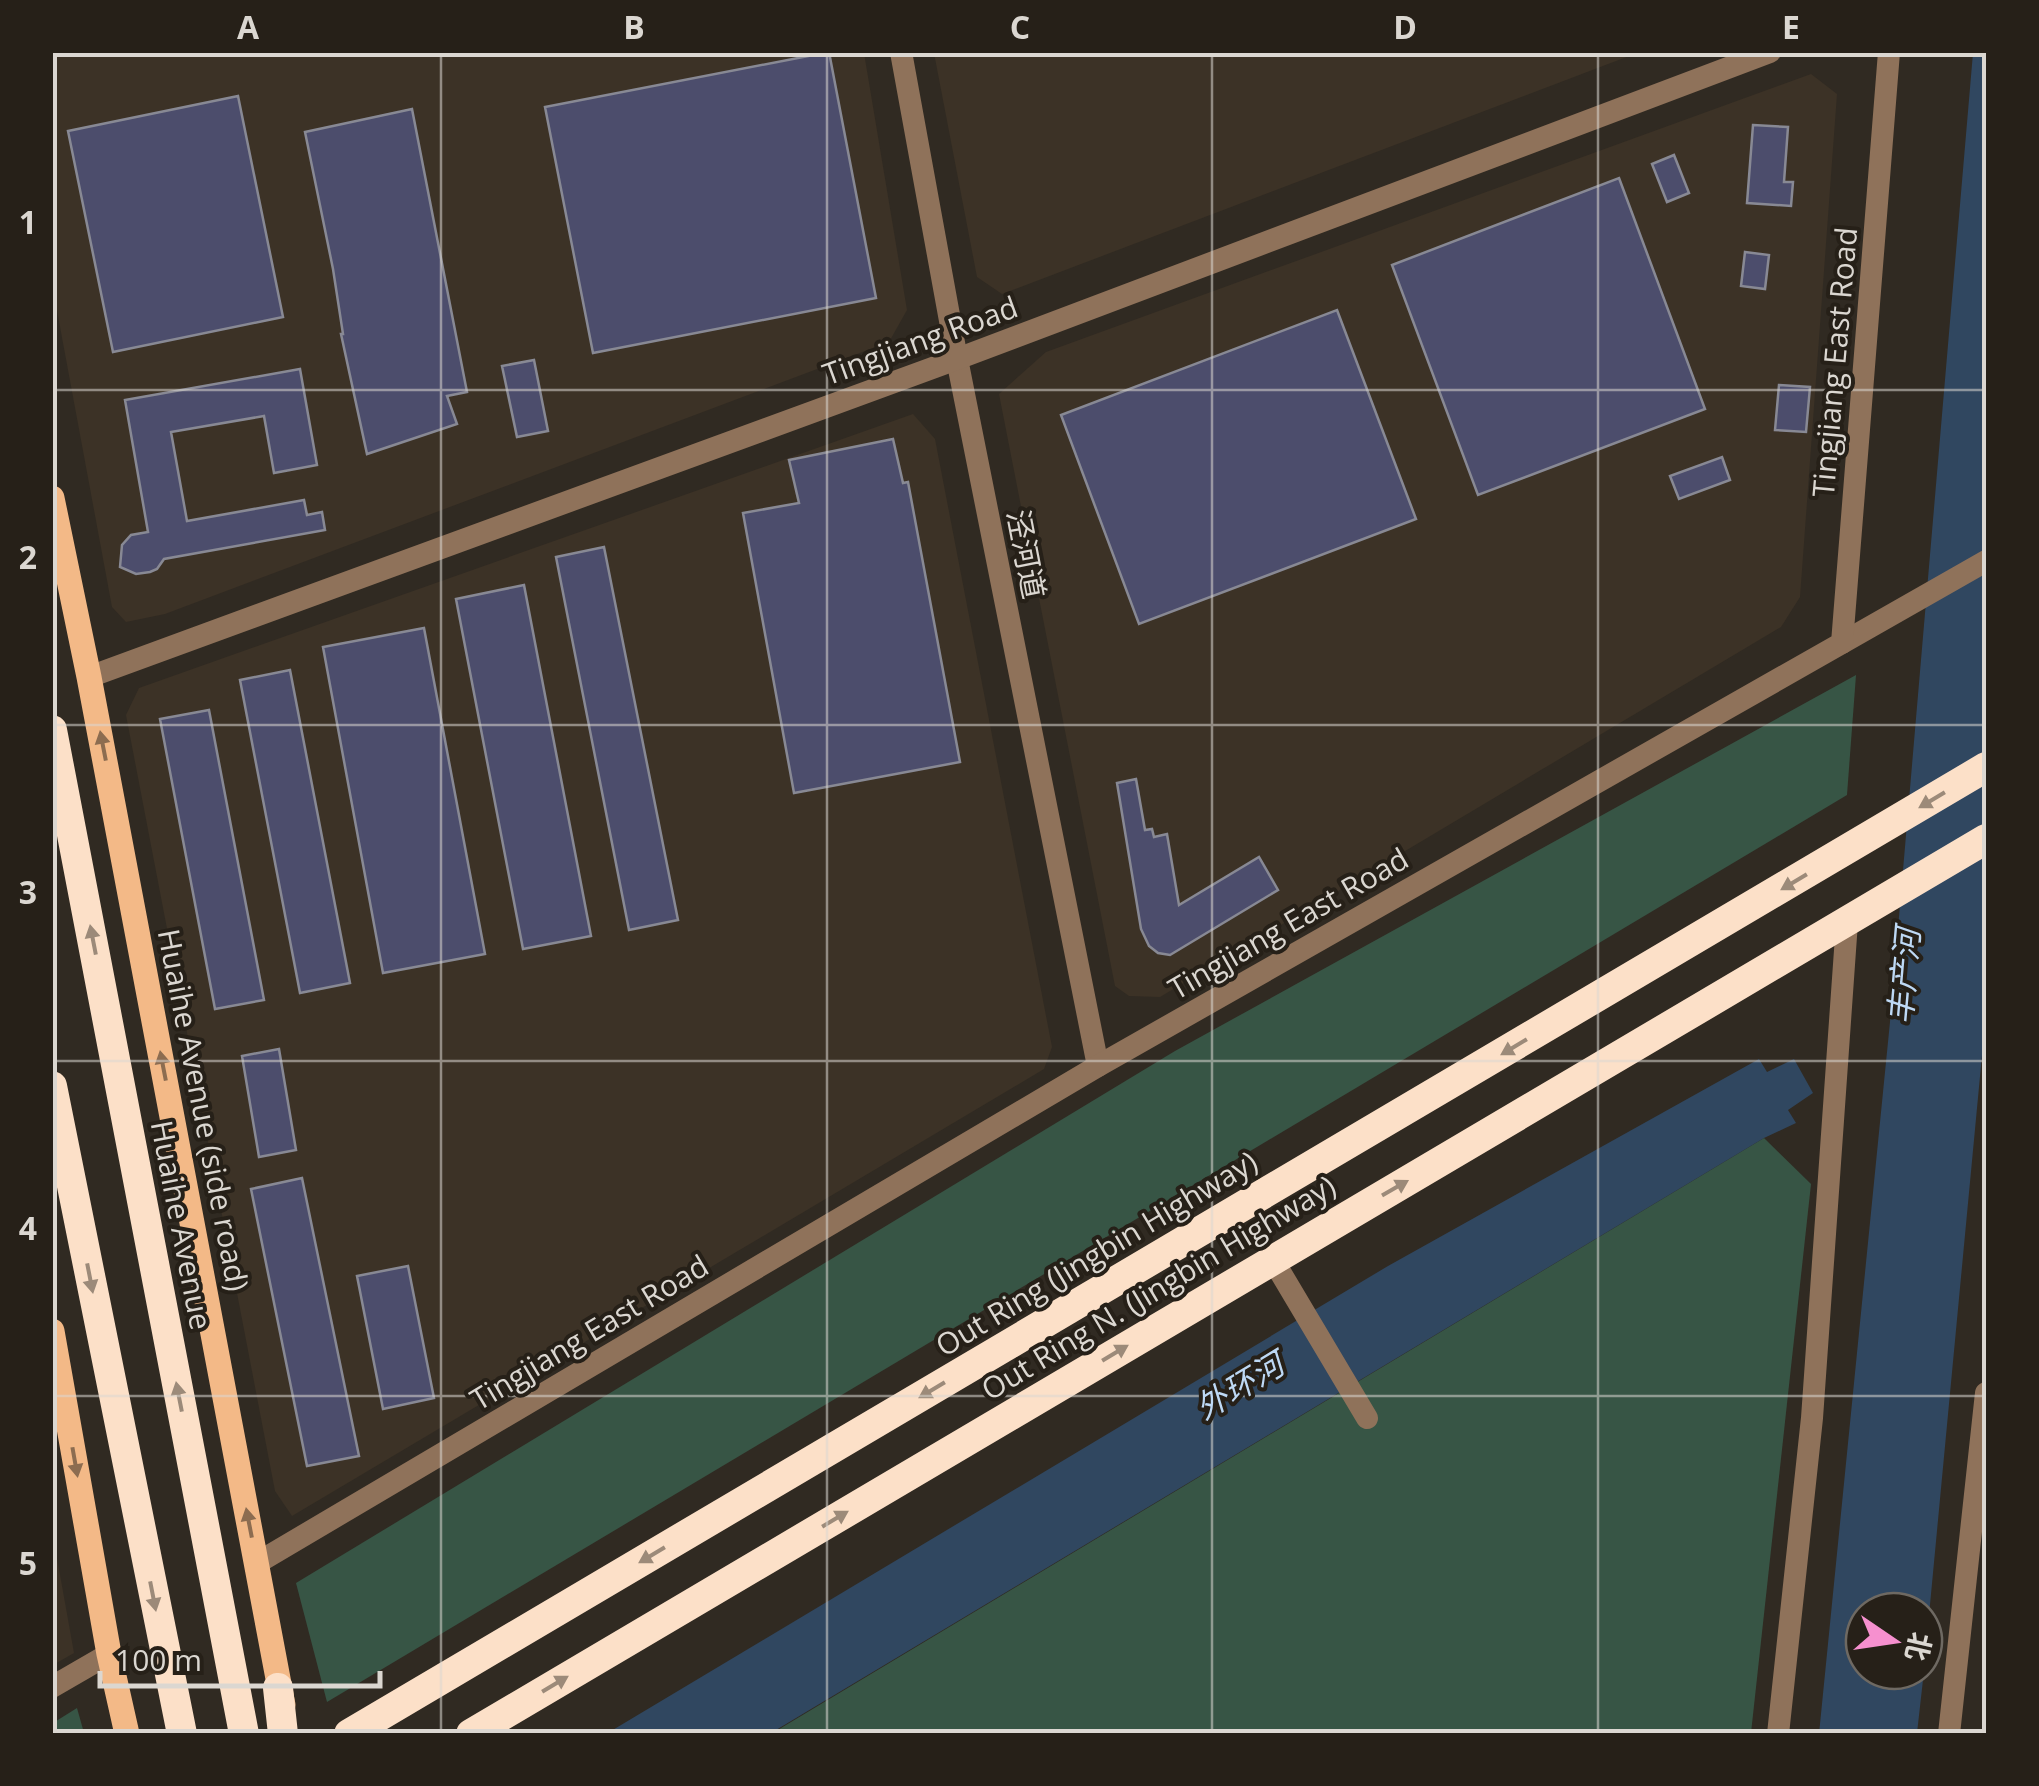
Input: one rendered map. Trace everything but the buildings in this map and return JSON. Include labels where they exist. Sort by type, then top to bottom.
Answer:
[{"type":"highway","name":"Huaihe Avenue","points":[[52,730],[244,1734]]},
{"type":"highway","name":"Out Ring (Jingbin Highway)","points":[[349,1734],[1986,768]]},
{"type":"highway","name":"Out Ring N. (Jingbin Highway)","points":[[471,1734],[1986,839]]},
{"type":"highway","points":[[52,1086],[182,1725]]},
{"type":"highway","points":[[278,1688],[283,1734]]},
{"type":"main road","name":"Huaihe Avenue (side road)","points":[[52,498],[278,1688],[292,1734]]},
{"type":"main road","points":[[52,1144],[70,1182]]},
{"type":"main road","points":[[52,1332],[109,1654],[127,1734]]},
{"type":"street","name":"泾河道","points":[[901,52],[957,358],[1098,1066]]},
{"type":"street","name":"Tingjiang Road","points":[[89,677],[957,358],[1770,52]]},
{"type":"street","name":"Tingjiang East Road","points":[[257,1563],[1098,1066],[1842,643],[1889,52]]},
{"type":"street","points":[[1842,643],[1986,561]]},
{"type":"street","points":[[1778,1734],[1812,1418],[1847,922]]},
{"type":"street","points":[[1273,1260],[1367,1418]]},
{"type":"street","points":[[1950,1734],[1986,1393]]},
{"type":"street","points":[[52,1687],[109,1654]]},
{"type":"shaded area","points":[[934,52],[1637,53],[1002,294],[977,277]]},
{"type":"shaded area","points":[[52,53],[864,53],[907,310],[889,342],[165,614],[126,622],[112,607],[53,289]]},
{"type":"shaded area","points":[[1811,74],[1837,94],[1800,597],[1781,627],[1160,997],[1129,996],[1115,986],[999,394],[1046,352]]},
{"type":"shaded area","points":[[913,414],[935,439],[1052,1047],[1044,1069],[292,1516],[275,1491],[126,715],[139,688]]},
{"type":"shaded area","points":[[52,1530],[74,1653],[53,1665],[52,1665]]},
{"type":"green space","points":[[1856,675],[1847,795],[327,1702],[296,1583],[1175,1051]]},
{"type":"green space","points":[[1764,1138],[1811,1184],[1751,1733],[771,1734]]},
{"type":"green space","points":[[77,1708],[84,1733],[53,1733],[53,1723]]},
{"type":"water","name":"丰产河","points":[[1973,53],[1986,53],[1986,1013],[1931,1591],[1844,1591],[1844,1691],[1922,1691],[1917,1733],[1819,1734],[1890,1022]]},
{"type":"water","name":"外环河","points":[[1759,1059],[1767,1072],[1794,1059],[1813,1093],[1788,1110],[1796,1123],[1764,1138],[771,1733],[606,1734],[1388,1266]]}]
